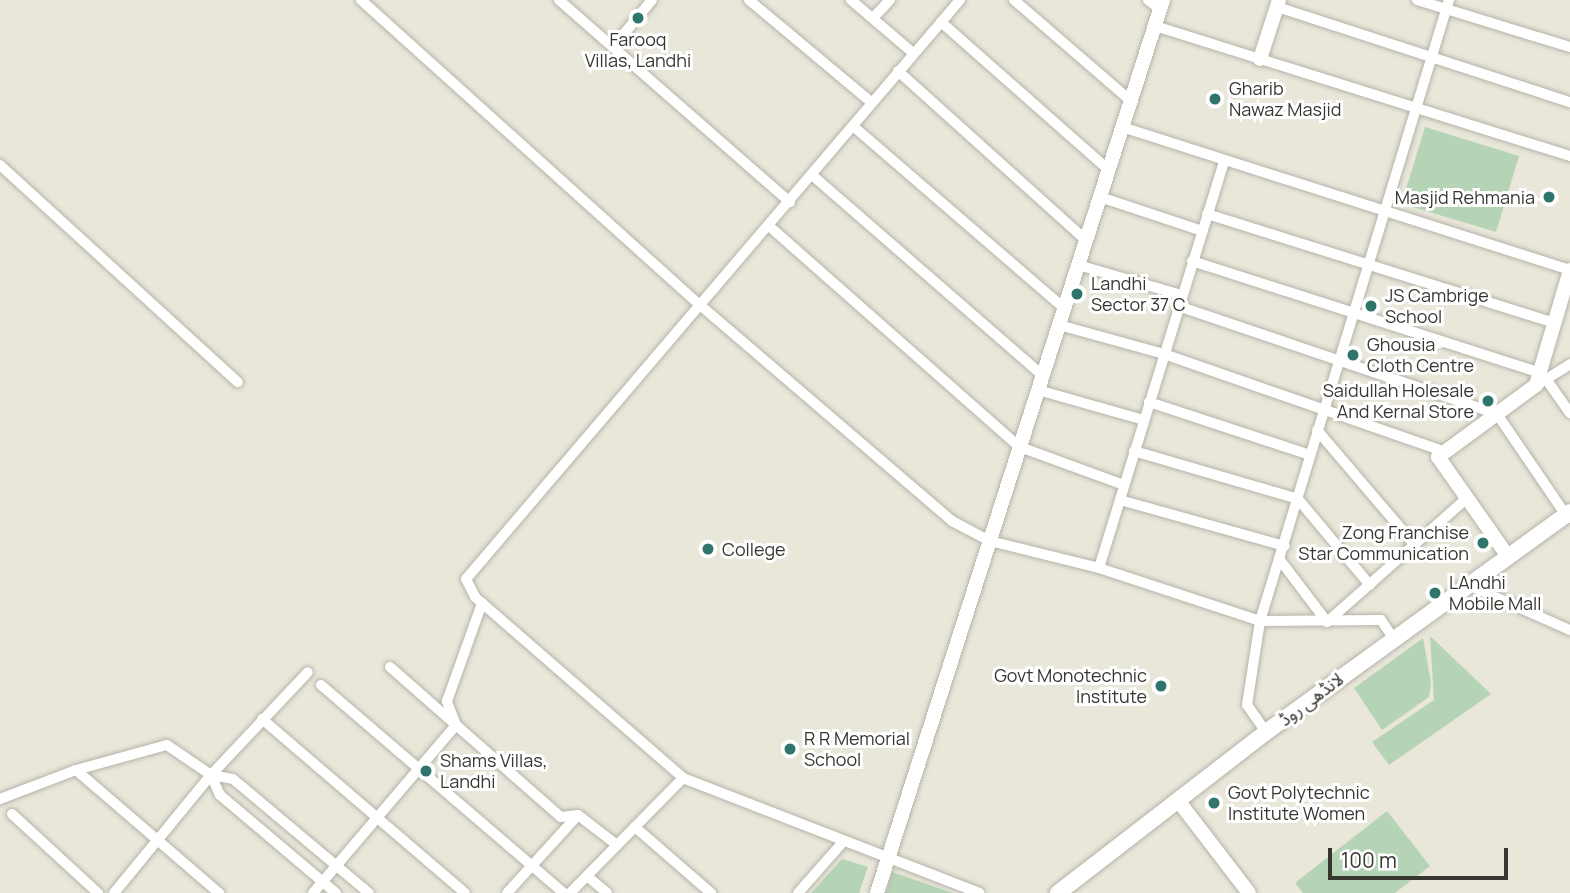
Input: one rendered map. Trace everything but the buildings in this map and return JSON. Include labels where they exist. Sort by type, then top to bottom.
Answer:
[{"type":"main road","name":"لانڈھی روڈ","points":[[1058,893],[1180,803],[1266,732],[1466,584],[1569,515]]},
{"type":"street","points":[[362,0],[700,305],[952,521],[990,541],[1099,568],[1259,621],[1381,620],[1393,638]]},
{"type":"street","points":[[613,47],[652,0]]},
{"type":"street","points":[[749,0],[872,103]]},
{"type":"street","points":[[851,0],[913,53]]},
{"type":"street","points":[[873,18],[890,0]]},
{"type":"street","points":[[960,0],[466,579],[482,603],[683,778],[979,893]]},
{"type":"street","points":[[1014,0],[1131,101]]},
{"type":"street","points":[[1417,0],[1448,5],[1570,47]]},
{"type":"street","points":[[563,1],[790,202]]},
{"type":"street","points":[[877,893],[1155,26],[1157,3]]},
{"type":"street","points":[[1260,59],[1278,4],[1430,59],[1570,102]]},
{"type":"street","points":[[1266,732],[1247,705],[1259,621],[1285,546],[1323,408],[1387,214],[1415,108],[1448,5]]},
{"type":"street","points":[[941,22],[1109,170]]},
{"type":"street","points":[[1155,26],[1570,156]]},
{"type":"street","points":[[898,71],[1086,240]]},
{"type":"street","points":[[853,126],[1065,308]]},
{"type":"street","points":[[1122,127],[1387,214],[1570,270],[1541,379]]},
{"type":"street","points":[[1099,568],[1224,160]]},
{"type":"street","points":[[0,164],[238,382]]},
{"type":"street","points":[[812,175],[1040,383],[1144,420]]},
{"type":"street","points":[[1100,197],[1202,231]]},
{"type":"street","points":[[1207,214],[1369,268],[1555,323]]},
{"type":"street","points":[[769,226],[1020,447],[1124,485]]},
{"type":"street","points":[[1192,261],[1541,379],[1570,413]]},
{"type":"street","points":[[1078,265],[1497,414],[1569,515]]},
{"type":"street","points":[[1059,325],[1164,354],[1446,452]]},
{"type":"street","points":[[1507,555],[1438,457],[1541,379],[1570,364]]},
{"type":"street","points":[[1149,402],[1310,455]]},
{"type":"street","points":[[1317,430],[1415,545]]},
{"type":"street","points":[[1134,451],[1298,499],[1370,585]]},
{"type":"street","points":[[1327,622],[1467,498]]},
{"type":"street","points":[[1120,500],[1285,546]]},
{"type":"street","points":[[1280,560],[1327,622]]},
{"type":"street","points":[[1466,584],[1570,630]]},
{"type":"street","points":[[456,725],[447,701],[482,603]]},
{"type":"street","points":[[390,667],[561,817],[578,815],[617,845]]},
{"type":"street","points":[[114,893],[159,842],[211,775],[308,672]]},
{"type":"street","points":[[321,685],[417,771],[564,893]]},
{"type":"street","points":[[262,719],[465,893]]},
{"type":"street","points":[[313,893],[456,725]]},
{"type":"street","points":[[0,799],[76,770],[167,745],[211,775],[233,779],[369,893]]},
{"type":"street","points":[[76,770],[219,893]]},
{"type":"street","points":[[211,775],[220,795],[335,893]]},
{"type":"street","points":[[570,893],[683,778]]},
{"type":"street","points":[[1180,803],[1250,893]]},
{"type":"street","points":[[12,814],[98,893]]},
{"type":"street","points":[[507,893],[578,815]]},
{"type":"street","points":[[635,827],[710,893]]},
{"type":"street","points":[[798,893],[843,842]]},
{"type":"street","points":[[587,876],[607,893]]},
{"type":"green space","points":[[1425,127],[1519,156],[1496,232],[1406,205],[1403,199]]},
{"type":"green space","points":[[1430,636],[1491,694],[1389,765],[1372,742],[1434,700]]},
{"type":"green space","points":[[1423,638],[1431,683],[1429,697],[1382,730],[1354,688]]},
{"type":"green space","points":[[1387,811],[1430,866],[1395,893],[1303,893],[1295,883]]},
{"type":"green space","points":[[842,859],[868,867],[859,893],[811,893]]},
{"type":"green space","points":[[892,872],[953,893],[886,893]]},
{"type":"place","name":"Farooq Villas, Landhi","points":[[638,18]]},
{"type":"place","name":"Gharib Nawaz Masjid","points":[[1215,99]]},
{"type":"place","name":"Masjid Rehmania","points":[[1549,197]]},
{"type":"place","name":"Landhi Sector 37 C","points":[[1077,294]]},
{"type":"place","name":"JS Cambrige School","points":[[1371,306]]},
{"type":"place","name":"Ghousia Cloth Centre","points":[[1353,355]]},
{"type":"place","name":"Saidullah Holesale And Kernal Store","points":[[1488,401]]},
{"type":"place","name":"Zong Franchise Star Communication","points":[[1483,543]]},
{"type":"place","name":"College","points":[[708,549]]},
{"type":"place","name":"LAndhi Mobile Mall","points":[[1435,593]]},
{"type":"place","name":"Govt Monotechnic Institute","points":[[1161,686]]},
{"type":"place","name":"R R Memorial School","points":[[790,749]]},
{"type":"place","name":"Shams Villas, Landhi","points":[[426,771]]},
{"type":"place","name":"Govt Polytechnic Institute Women","points":[[1214,803]]}]
